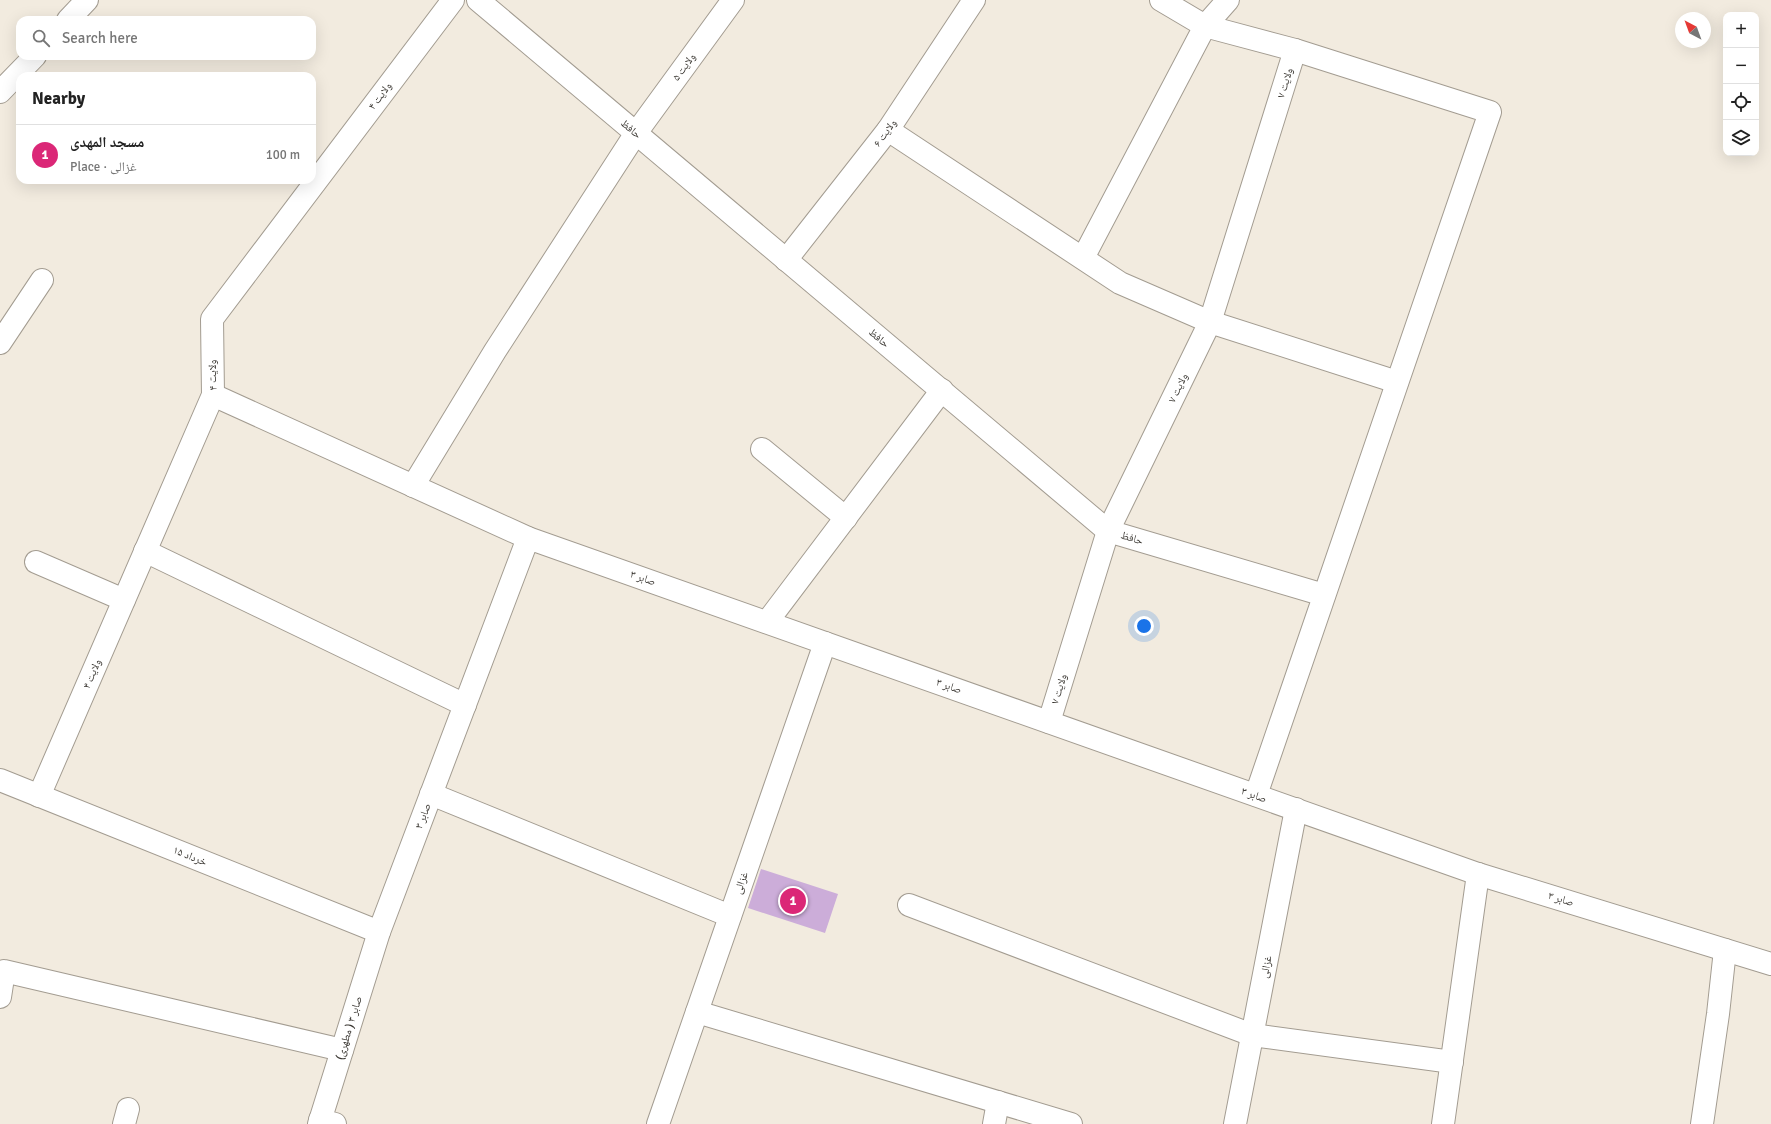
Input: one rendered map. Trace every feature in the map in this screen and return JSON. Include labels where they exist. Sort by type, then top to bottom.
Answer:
[{"type":"street","points":[[72,16],[87,0]]},
{"type":"street","name":"ولایت ۴","points":[[316,181],[453,0]]},
{"type":"street","name":"حافظ","points":[[478,0],[1108,530],[1324,595]]},
{"type":"street","name":"ولایت ۵","points":[[413,486],[495,351],[636,133],[733,0]]},
{"type":"street","name":"ولایت ۶","points":[[786,260],[888,130],[974,0]]},
{"type":"street","points":[[1161,0],[1205,26],[1295,50],[1490,112],[1256,795]]},
{"type":"street","points":[[1083,258],[1205,26],[1228,0]]},
{"type":"street","name":"ولایت ۷","points":[[1049,722],[1108,530],[1210,322],[1295,50]]},
{"type":"street","points":[[19,72],[31,60]]},
{"type":"street","points":[[0,92],[16,76]]},
{"type":"street","points":[[888,130],[1120,283],[1210,322],[1397,382]]},
{"type":"street","name":"ولایت ۴","points":[[39,796],[213,395],[212,319],[314,184]]},
{"type":"street","points":[[0,343],[42,280]]},
{"type":"street","points":[[766,622],[942,390]]},
{"type":"street","points":[[213,395],[528,538]]},
{"type":"street","points":[[762,449],[846,518]]},
{"type":"street","name":"صابر ۳","points":[[379,932],[528,538],[1478,874],[1771,964]]},
{"type":"street","points":[[145,551],[464,705]]},
{"type":"street","points":[[36,562],[124,600]]},
{"type":"street","name":"غزالی","points":[[658,1124],[825,642]]},
{"type":"street","name":"۱۵ خرداد","points":[[0,780],[379,932]]},
{"type":"street","points":[[431,794],[730,916]]},
{"type":"street","name":"غزالی","points":[[1235,1124],[1296,809]]},
{"type":"street","points":[[1443,1124],[1478,874]]},
{"type":"street","points":[[910,905],[1252,1035],[1452,1062]]},
{"type":"street","name":"صابر ۳ ( مطهری)","points":[[325,1123],[342,1050],[379,932]]},
{"type":"street","points":[[1702,1124],[1718,1014],[1725,950]]},
{"type":"street","points":[[0,997],[4,970],[342,1050]]},
{"type":"street","points":[[697,1012],[1071,1124]]},
{"type":"street","points":[[994,1124],[998,1102]]},
{"type":"building","points":[[761,869],[838,894],[825,933],[748,908]]},
{"type":"place","name":"مسجد المهدی","points":[[793,901]]}]
